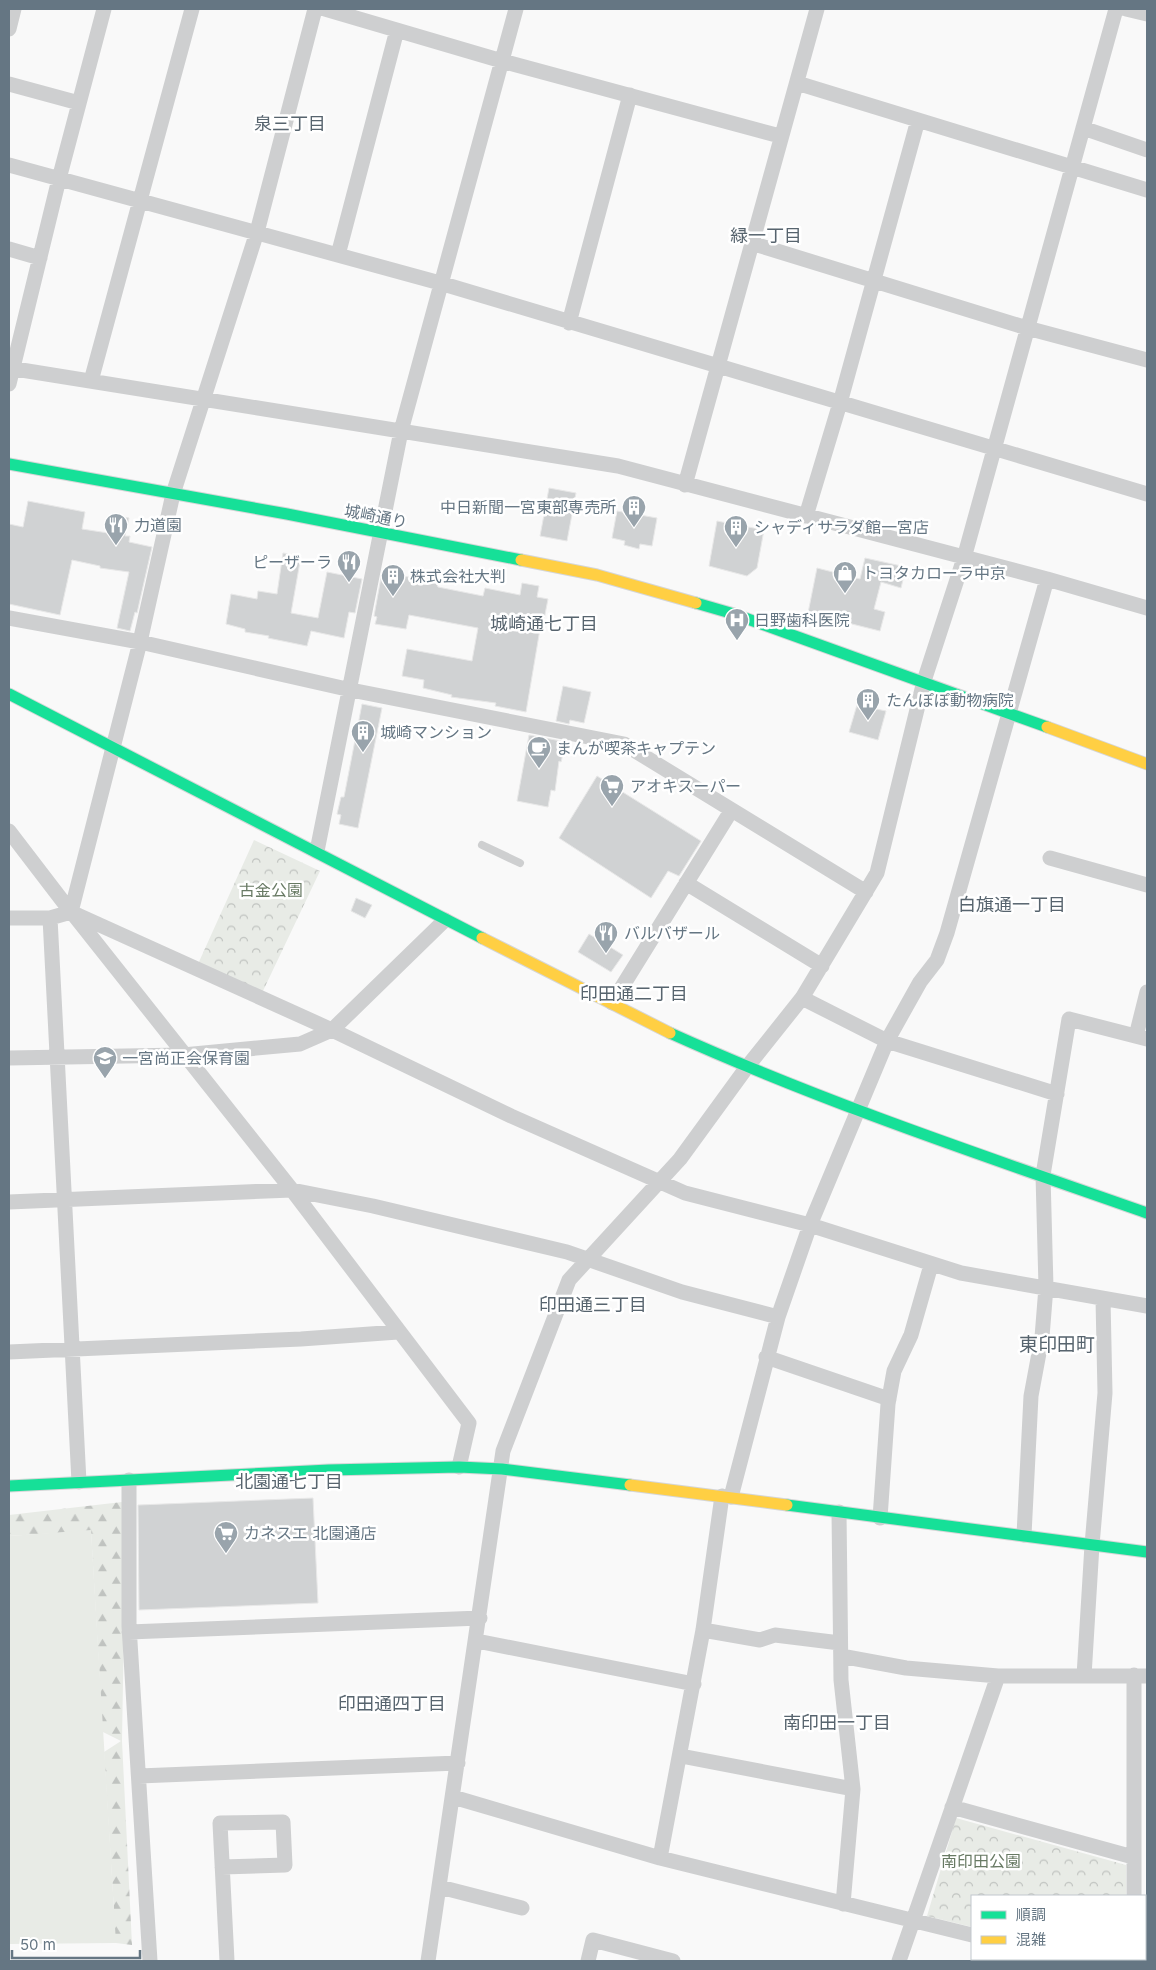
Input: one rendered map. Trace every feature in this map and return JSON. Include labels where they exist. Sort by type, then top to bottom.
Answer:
[{"type":"street","points":[[9,29],[14,9]]},
{"type":"street","points":[[9,384],[11,368],[104,9]]},
{"type":"street","points":[[91,381],[192,9]]},
{"type":"street","points":[[71,912],[140,642],[173,494],[257,232],[315,9]]},
{"type":"street","points":[[325,9],[502,61],[780,136]]},
{"type":"street","points":[[317,852],[351,690],[401,431],[516,9]]},
{"type":"street","points":[[685,485],[716,366],[817,9]]},
{"type":"street","points":[[428,1961],[477,1641],[502,1470],[503,1451],[569,1280],[680,1159],[747,1067],[802,998],[876,873],[924,681],[964,558],[1116,9]]},
{"type":"street","points":[[1126,9],[1147,14]]},
{"type":"street","points":[[338,255],[397,30]]},
{"type":"street","points":[[797,83],[1147,190]]},
{"type":"street","points":[[9,84],[79,103]]},
{"type":"street","points":[[569,323],[630,95]]},
{"type":"street","points":[[806,516],[840,402],[918,120]]},
{"type":"street","points":[[1083,128],[1147,150]]},
{"type":"street","points":[[9,165],[440,283],[1147,494]]},
{"type":"street","points":[[750,244],[1027,328],[1147,360]]},
{"type":"street","points":[[9,249],[40,258]]},
{"type":"street","points":[[11,368],[618,466],[1047,579],[1147,608]]},
{"type":"street","name":"城崎通り","points":[[9,464],[597,575],[734,614],[924,681],[1147,764]]},
{"type":"street","points":[[660,1858],[681,1756],[727,1496],[778,1317],[810,1225],[886,1041],[920,982],[937,960],[966,873],[1047,579]]},
{"type":"street","points":[[9,618],[140,642],[351,690],[624,744],[866,892]]},
{"type":"street","points":[[9,694],[445,920],[671,1033],[747,1067],[858,1111],[1147,1213]]},
{"type":"street","points":[[612,1003],[731,811]]},
{"type":"street","points":[[9,831],[183,1055],[292,1190],[469,1423],[459,1467]]},
{"type":"street","points":[[1050,858],[1147,885]]},
{"type":"street","points":[[686,883],[822,966]]},
{"type":"street","points":[[9,918],[50,918],[71,912],[332,1030],[511,1116],[685,1193],[810,1225],[961,1273],[1147,1306]]},
{"type":"street","points":[[50,918],[79,1482]]},
{"type":"street","points":[[9,1058],[183,1055],[300,1044],[332,1030],[445,920]]},
{"type":"street","points":[[1024,1535],[1031,1396],[1042,1337],[1046,1287],[1043,1175],[1069,1019],[1141,1038],[1147,992]]},
{"type":"street","points":[[802,998],[886,1041],[1057,1094]]},
{"type":"street","points":[[9,1202],[292,1190],[392,1210],[566,1252],[682,1292],[778,1317]]},
{"type":"street","points":[[880,1518],[889,1399],[894,1371],[911,1335],[931,1265]]},
{"type":"street","points":[[1084,1676],[1092,1545],[1105,1393],[1103,1299]]},
{"type":"street","points":[[9,1352],[301,1339],[398,1332]]},
{"type":"street","points":[[766,1357],[889,1399]]},
{"type":"street","points":[[9,1486],[329,1470],[459,1467],[502,1470],[727,1496],[880,1518],[1147,1552]]},
{"type":"street","points":[[129,1480],[129,1632],[150,1961]]},
{"type":"street","points":[[839,1512],[841,1649],[852,1789],[843,1904]]},
{"type":"street","points":[[129,1632],[480,1618]]},
{"type":"street","points":[[703,1630],[760,1640],[774,1635],[841,1649],[906,1668],[998,1676],[1141,1676],[1134,1895]]},
{"type":"street","points":[[477,1641],[694,1684]]},
{"type":"street","points":[[899,1961],[998,1676]]},
{"type":"street","points":[[681,1756],[852,1789]]},
{"type":"street","points":[[139,1776],[458,1763]]},
{"type":"street","points":[[453,1797],[660,1858],[971,1935]]},
{"type":"street","points":[[952,1807],[1134,1857]]},
{"type":"street","points":[[222,1867],[285,1865],[284,1822],[220,1823],[227,1961]]},
{"type":"street","points":[[440,1887],[522,1908]]},
{"type":"street","points":[[588,1961],[593,1940],[673,1961]]},
{"type":"lane","points":[[482,845],[520,863]]},
{"type":"green space","name":"古金公園","points":[[254,840],[320,871],[262,993],[198,964]]},
{"type":"green space","points":[[122,1502],[126,1506],[122,1741],[132,1945],[116,1943],[98,1924],[114,1911],[104,1752],[121,1741],[103,1732],[87,1713],[100,1684],[91,1531],[9,1536],[9,1515]]},
{"type":"green space","points":[[91,1530],[116,1943],[9,1944],[9,1536]]},
{"type":"green space","name":"南印田公園","points":[[956,1818],[1126,1865],[1126,1895],[971,1895],[971,1927],[927,1916]]},
{"type":"building","points":[[549,488],[576,493],[567,541],[540,536]]},
{"type":"building","points":[[28,501],[85,512],[82,529],[108,533],[112,515],[129,518],[125,536],[130,536],[129,542],[152,547],[137,613],[135,612],[130,631],[117,628],[129,572],[100,568],[100,566],[72,560],[60,615],[9,604],[9,524],[23,527]]},
{"type":"building","name":"中日新聞一宮東部専売所","points":[[617,511],[657,518],[652,546],[640,544],[639,549],[624,545],[625,541],[612,538]]},
{"type":"building","name":"シャディサラダ館一宮店","points":[[717,521],[764,530],[757,568],[747,576],[709,566]]},
{"type":"building","points":[[283,553],[301,556],[291,613],[318,618],[327,572],[362,579],[355,613],[349,612],[344,638],[311,631],[307,646],[245,632],[245,629],[226,624],[231,594],[257,599],[258,591],[277,594]]},
{"type":"building","name":"トヨタカローラ中京","points":[[865,558],[906,567],[901,588],[881,582],[874,609],[885,612],[880,631],[808,613],[817,568],[860,579]]},
{"type":"building","points":[[382,572],[424,580],[432,572],[438,587],[483,596],[485,588],[520,595],[522,583],[539,586],[537,597],[548,599],[542,630],[540,629],[526,712],[495,706],[496,703],[451,697],[452,695],[423,688],[424,680],[402,676],[407,649],[472,661],[478,628],[409,615],[406,629],[375,624],[377,617],[374,616]]},
{"type":"building","points":[[563,686],[591,692],[584,723],[570,720],[569,724],[556,721]]},
{"type":"building","name":"城崎マンション","points":[[362,704],[382,708],[358,828],[339,824],[341,815],[337,814],[341,797],[344,797]]},
{"type":"building","name":"たんぽぽ動物病院","points":[[857,705],[886,711],[878,740],[849,732]]},
{"type":"building","name":"まんが喫茶キャプテン","points":[[529,735],[566,742],[561,762],[559,761],[555,791],[551,790],[548,807],[517,801]]},
{"type":"building","name":"アオキスーパー","points":[[597,776],[701,841],[679,876],[668,871],[651,898],[559,838]]},
{"type":"building","points":[[356,898],[372,905],[365,918],[351,911]]},
{"type":"building","points":[[589,934],[623,955],[611,972],[578,952]]},
{"type":"building","name":"カネスエ 北園通店","points":[[313,1498],[318,1603],[139,1610],[138,1505]]},
{"type":"traffic: fast","points":[[9,464],[287,514],[521,560]]},
{"type":"traffic: fast","points":[[696,603],[734,614],[1047,727]]},
{"type":"traffic: fast","points":[[9,694],[482,938]]},
{"type":"traffic: fast","points":[[670,1033],[728,1059],[847,1106],[1147,1213]]},
{"type":"traffic: fast","points":[[9,1486],[329,1470],[459,1467],[502,1469],[630,1485]]},
{"type":"traffic: fast","points":[[787,1505],[1147,1552]]},
{"type":"traffic: slow","points":[[521,560],[597,575],[696,603]]},
{"type":"traffic: slow","points":[[1047,727],[1147,764]]},
{"type":"traffic: slow","points":[[482,938],[670,1033]]},
{"type":"traffic: slow","points":[[630,1485],[787,1505]]},
{"type":"place","name":"中日新聞一宮東部専売所","points":[[634,528]]},
{"type":"place","name":"力道園","points":[[116,546]]},
{"type":"place","name":"シャディサラダ館一宮店","points":[[736,548]]},
{"type":"place","name":"ピーザーラ","points":[[349,583]]},
{"type":"place","name":"トヨタカローラ中京","points":[[845,594]]},
{"type":"place","name":"株式会社大判","points":[[393,597]]},
{"type":"place","name":"日野歯科医院","points":[[737,641]]},
{"type":"place","name":"たんぽぽ動物病院","points":[[868,721]]},
{"type":"place","name":"城崎マンション","points":[[363,753]]},
{"type":"place","name":"まんが喫茶キャプテン","points":[[539,769]]},
{"type":"place","name":"アオキスーパー","points":[[612,807]]},
{"type":"place","name":"バルバザール","points":[[606,954]]},
{"type":"place","name":"一宮尚正会保育園","points":[[105,1079]]},
{"type":"place","name":"カネスエ 北園通店","points":[[226,1554]]},
{"type":"district","name":"泉三丁目","points":[[290,123]]},
{"type":"district","name":"緑一丁目","points":[[766,235]]},
{"type":"district","name":"城崎通七丁目","points":[[544,623]]},
{"type":"district","name":"白旗通一丁目","points":[[1012,904]]},
{"type":"district","name":"印田通二丁目","points":[[634,993]]},
{"type":"district","name":"印田通三丁目","points":[[593,1304]]},
{"type":"district","name":"東印田町","points":[[1057,1344]]},
{"type":"district","name":"北園通七丁目","points":[[289,1481]]},
{"type":"district","name":"印田通四丁目","points":[[392,1703]]},
{"type":"district","name":"南印田一丁目","points":[[837,1722]]}]
